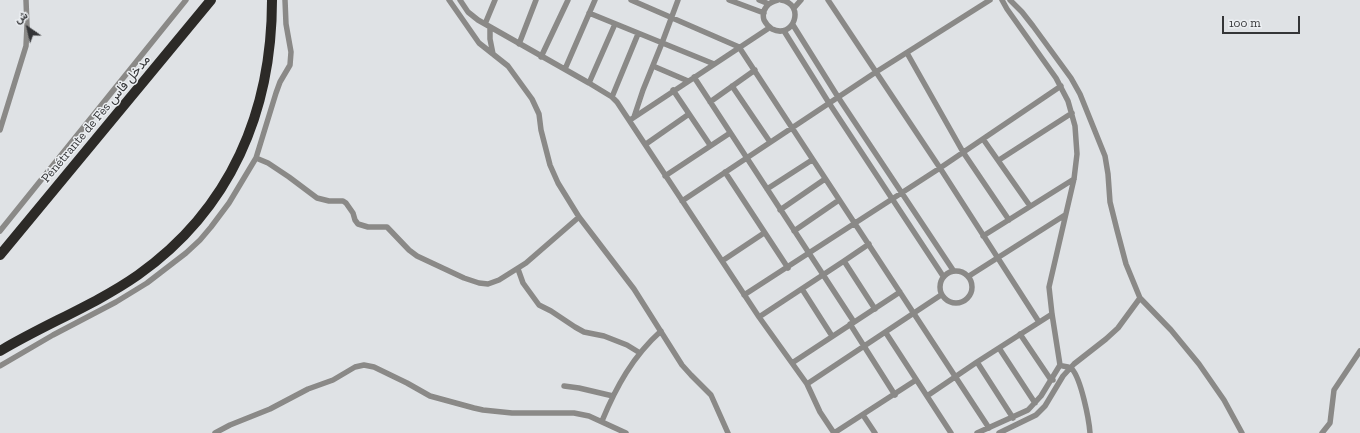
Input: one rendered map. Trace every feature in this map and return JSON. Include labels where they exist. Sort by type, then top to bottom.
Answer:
[{"type":"highway","name":"Pénétrante de Fès مدخل فاس","points":[[0,255],[211,0]]},
{"type":"highway","points":[[0,350],[101,297],[138,274],[189,231],[208,208],[221,190],[243,150],[260,101],[270,45],[272,0]]},
{"type":"street","points":[[0,130],[26,46],[28,26],[26,0]]},
{"type":"street","points":[[0,231],[186,0]]},
{"type":"street","points":[[0,366],[53,335],[116,302],[147,283],[200,240],[211,227],[229,203],[256,158],[280,82],[291,62],[286,24],[285,0]]},
{"type":"street","points":[[449,0],[480,43],[508,66],[532,99],[538,114],[553,174],[579,217],[634,289],[687,371],[711,394],[728,433]]},
{"type":"street","points":[[460,0],[472,16],[612,97],[632,118],[665,176],[759,317],[807,384],[820,412],[834,433],[916,380]]},
{"type":"street","points":[[492,54],[488,26],[495,0]]},
{"type":"street","points":[[519,44],[536,0]]},
{"type":"street","points":[[541,57],[568,0]]},
{"type":"street","points":[[565,69],[595,0]]},
{"type":"street","points":[[631,0],[739,47],[989,428]]},
{"type":"street","points":[[632,118],[678,0]]},
{"type":"street","points":[[728,0],[764,13]]},
{"type":"street","points":[[759,0],[769,4]]},
{"type":"street","points":[[778,0],[769,4],[764,13],[765,23],[769,28],[776,31],[784,31],[789,29],[795,20],[794,8],[784,0]]},
{"type":"street","points":[[794,8],[801,0]]},
{"type":"street","points":[[828,0],[940,168],[996,258],[1039,322]]},
{"type":"street","points":[[682,201],[876,72],[990,0]]},
{"type":"street","points":[[977,433],[1027,412],[1035,404],[1060,365],[1049,287],[1074,179],[1077,154],[1075,126],[1072,113],[1061,86],[1007,10],[1002,0]]},
{"type":"street","points":[[1010,0],[1033,26],[1071,78],[1080,94],[1105,156],[1110,202],[1126,264],[1140,298],[1171,330],[1200,364],[1224,400],[1242,433]]},
{"type":"street","points":[[589,13],[714,64]]},
{"type":"street","points":[[589,83],[615,24]]},
{"type":"street","points":[[793,24],[838,97],[953,270]]},
{"type":"street","points":[[632,118],[769,28]]},
{"type":"street","points":[[784,31],[829,103],[943,276]]},
{"type":"street","points":[[612,97],[638,34]]},
{"type":"street","points":[[907,53],[963,152],[1009,220]]},
{"type":"street","points":[[653,66],[688,81]]},
{"type":"street","points":[[710,102],[755,70]]},
{"type":"street","points":[[694,77],[823,275],[864,346],[895,395]]},
{"type":"street","points":[[732,86],[770,142]]},
{"type":"street","points":[[744,295],[788,268],[940,168],[1061,86]]},
{"type":"street","points":[[673,90],[710,145]]},
{"type":"street","points":[[998,160],[1072,113]]},
{"type":"street","points":[[646,144],[689,114]]},
{"type":"street","points":[[665,176],[730,133]]},
{"type":"street","points":[[983,138],[1030,206]]},
{"type":"street","points":[[256,158],[268,163],[317,198],[329,201],[344,202],[353,213],[358,224],[387,227],[413,253],[464,278],[480,283],[490,283],[499,280],[518,269],[547,246],[579,217]]},
{"type":"street","points":[[767,189],[812,160]]},
{"type":"street","points":[[725,172],[788,268]]},
{"type":"street","points":[[780,210],[825,179]]},
{"type":"street","points":[[983,236],[1074,179]]},
{"type":"street","points":[[794,231],[840,200]]},
{"type":"street","points":[[969,276],[1065,215]]},
{"type":"street","points":[[722,261],[764,232]]},
{"type":"street","points":[[759,317],[869,244]]},
{"type":"street","points":[[844,261],[875,309]]},
{"type":"street","points":[[518,269],[523,283],[539,305],[584,332],[604,336],[627,345],[640,353]]},
{"type":"street","points":[[953,270],[959,270],[969,276],[973,285],[970,296],[966,300],[956,303],[950,302],[941,295],[940,282],[943,276],[947,273],[953,270]]},
{"type":"street","points":[[802,289],[832,336]]},
{"type":"street","points":[[792,363],[900,292]]},
{"type":"street","points":[[807,384],[886,333],[941,295]]},
{"type":"street","points":[[999,433],[1036,415],[1045,406],[1060,381],[1071,368],[1111,334],[1140,298]]},
{"type":"street","points":[[927,396],[1052,314]]},
{"type":"street","points":[[602,421],[626,372],[640,353],[661,331]]},
{"type":"street","points":[[886,333],[951,433]]},
{"type":"street","points":[[1020,334],[1051,380],[1060,381]]},
{"type":"street","points":[[999,348],[1035,404]]},
{"type":"street","points":[[1322,433],[1330,424],[1334,390],[1360,351]]},
{"type":"street","points":[[977,362],[1013,418]]},
{"type":"street","points":[[215,433],[230,425],[270,409],[308,389],[333,380],[355,367],[364,365],[374,367],[430,396],[483,410],[512,413],[574,413],[589,416],[626,433]]},
{"type":"street","points":[[1060,365],[1071,368],[1083,394],[1090,433]]},
{"type":"street","points":[[564,386],[613,396]]},
{"type":"street","points":[[863,415],[875,433]]}]
